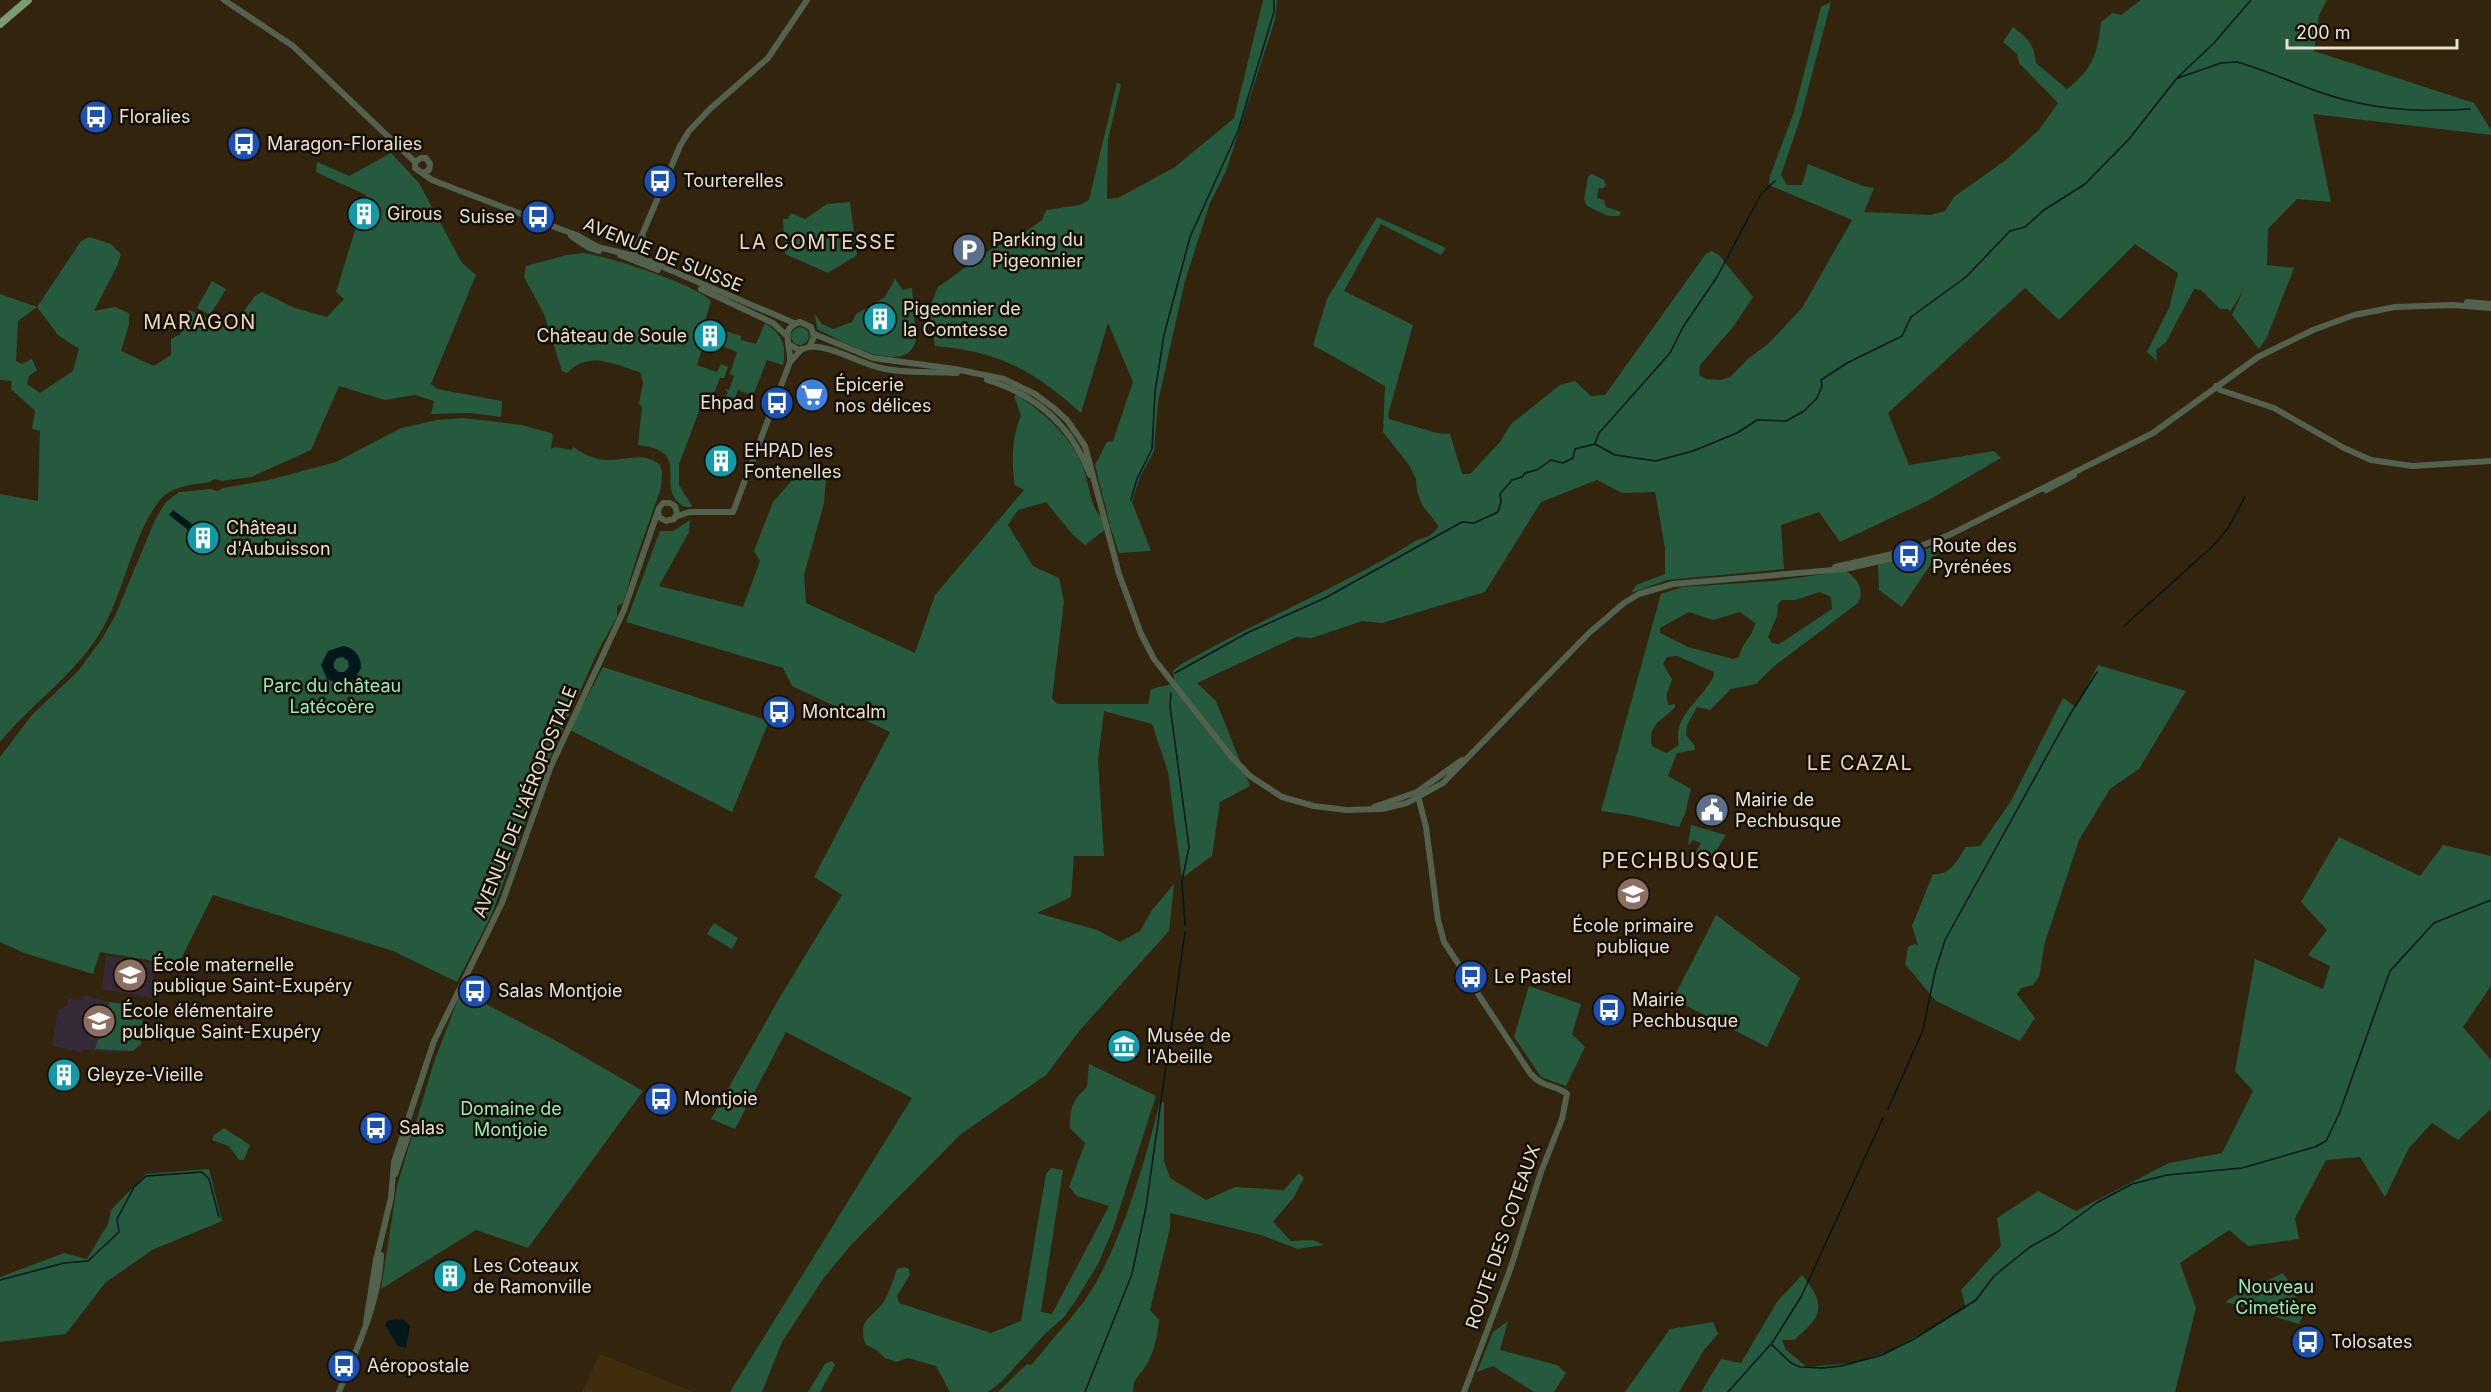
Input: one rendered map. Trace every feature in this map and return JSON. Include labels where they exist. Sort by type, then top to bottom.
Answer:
[{"type":"main road","points":[[0,24],[28,0]]},
{"type":"street","name":"AVENUE DE SUISSE","points":[[224,0],[293,46],[415,162],[416,170],[439,183],[555,228],[589,248],[637,258],[794,323]]},
{"type":"street","points":[[637,258],[643,236],[680,146],[689,131],[710,109],[768,58],[807,0]]},
{"type":"street","name":"AVENUE DE SUISSE","points":[[415,162],[426,158],[430,167]]},
{"type":"street","points":[[423,173],[430,167],[439,183]]},
{"type":"street","name":"AVENUE DE SUISSE","points":[[637,258],[767,320],[786,335]]},
{"type":"street","points":[[652,527],[689,512],[733,512],[790,362],[790,345],[786,335],[789,327],[794,323],[806,323],[814,334],[873,358],[974,373],[1010,382],[1035,394],[1067,420],[1082,440],[1090,459],[1119,574],[1141,634],[1155,659],[1230,755],[1260,785],[1282,797],[1314,806],[1361,810],[1418,795],[1444,775],[1476,748],[1590,633],[1624,603],[1640,594],[1673,584],[1820,572],[1910,550],[1967,530],[2064,482],[2153,433],[2258,357],[2313,330],[2371,311],[2436,305],[2491,306]]},
{"type":"street","points":[[790,362],[813,342],[814,334]]},
{"type":"street","points":[[790,345],[795,349],[824,348],[866,365],[883,369],[973,376],[1019,392],[1044,407],[1072,438],[1083,457],[1098,498]]},
{"type":"street","points":[[2216,386],[2220,390],[2274,408],[2344,448],[2371,460],[2412,466],[2491,461]]},
{"type":"street","points":[[666,521],[659,517],[658,511],[665,502],[689,512]]},
{"type":"street","points":[[675,506],[677,513],[675,517]]},
{"type":"street","name":"AVENUE DE L'AÉROPOSTALE","points":[[339,1392],[379,1284],[380,1246],[392,1183],[409,1132],[411,1108],[445,1016],[449,999],[460,987],[502,903],[551,766],[624,610],[658,511]]},
{"type":"street","name":"ROUTE DES COTEAUX","points":[[1418,795],[1431,858],[1438,920],[1444,942],[1530,1073],[1542,1084],[1566,1092],[1568,1097],[1562,1119],[1540,1172],[1509,1270],[1464,1392]]},
{"type":"shaded area","name":"École maternelle publique Saint-Exupéry","points":[[106,955],[160,965],[153,977],[156,994],[153,998],[102,989]]},
{"type":"shaded area","name":"École élémentaire publique Saint-Exupéry","points":[[84,995],[109,1002],[143,1006],[141,1044],[133,1051],[115,1052],[82,1049],[82,1052],[52,1046],[58,1010],[67,1006],[69,999],[83,1000]]},
{"type":"shaded area","points":[[600,1354],[657,1377],[694,1392],[582,1392]]},
{"type":"green space","points":[[1263,0],[1277,0],[1275,20],[1226,171],[1210,203],[1185,281],[1158,402],[1154,451],[1140,477],[1132,502],[1151,551],[1119,553],[1110,526],[1085,545],[1073,535],[1046,502],[1018,510],[1008,525],[1033,566],[1059,578],[1064,602],[1052,698],[1057,704],[1148,704],[1151,689],[1175,683],[1173,671],[1180,665],[1359,573],[1417,540],[1429,536],[1438,528],[1422,505],[1416,479],[1409,465],[1383,432],[1385,386],[1313,345],[1327,299],[1377,217],[1446,248],[1441,255],[1381,224],[1344,291],[1413,325],[1388,415],[1389,419],[1437,433],[1450,434],[1462,474],[1470,474],[1500,442],[1511,424],[1560,385],[1575,381],[1591,396],[1605,395],[1705,255],[1711,251],[1719,255],[1753,297],[1733,327],[1700,365],[1699,375],[1706,379],[1720,380],[1730,377],[1749,358],[1768,344],[1802,308],[1852,220],[1769,185],[1770,176],[1794,112],[1821,7],[1831,2],[1801,116],[1781,175],[1787,185],[1802,185],[1808,164],[1863,186],[1874,188],[1864,212],[1931,215],[1945,211],[1954,197],[2007,159],[2039,130],[2058,103],[2019,63],[2017,54],[2003,42],[2013,27],[2029,42],[2034,51],[2036,63],[2067,89],[2083,74],[2093,60],[2101,22],[2112,13],[2121,15],[2141,0],[2327,0],[2319,15],[2314,51],[2474,103],[2491,130],[2491,135],[2313,114],[2331,202],[2297,199],[2268,229],[2267,265],[2294,268],[2267,337],[2259,349],[2232,315],[2244,289],[2230,312],[2228,309],[2220,309],[2201,290],[2194,289],[2166,342],[2156,350],[2157,361],[2147,352],[2169,308],[2178,273],[2135,244],[2059,320],[2025,288],[1888,413],[1909,465],[1994,451],[2001,458],[1927,501],[1840,542],[1819,512],[1781,525],[1784,569],[1667,580],[1631,593],[1636,585],[1665,574],[1665,548],[1655,492],[1622,493],[1597,480],[1541,502],[1485,592],[1382,623],[1362,621],[1312,638],[1296,637],[1197,683],[1216,701],[1250,786],[1220,802],[1212,856],[1182,878],[1168,772],[1152,724],[1104,711],[1098,760],[1104,856],[1074,856],[1071,897],[1037,913],[1097,930],[1120,942],[1140,931],[1152,910],[1174,884],[1169,931],[1080,1030],[1046,1075],[961,1134],[851,1245],[823,1279],[782,1342],[762,1392],[730,1392],[912,1098],[786,1032],[735,1129],[711,1119],[780,997],[842,895],[814,877],[890,732],[792,686],[783,668],[626,622],[660,531],[673,531],[690,520],[689,532],[659,586],[743,607],[760,561],[754,551],[773,502],[803,468],[826,479],[824,503],[804,575],[806,603],[915,653],[935,595],[1024,490],[1015,485],[1013,468],[1014,441],[1021,416],[1014,396],[1017,395],[1037,409],[1064,435],[1083,467],[1094,507],[1103,520],[1110,525],[1095,465],[1107,442],[1113,441],[1133,382],[1108,323],[1081,413],[1048,386],[997,358],[935,346],[930,314],[931,304],[938,287],[994,247],[1013,241],[1042,220],[1046,210],[1080,205],[1089,200],[1117,82],[1121,85],[1108,139],[1107,199],[1118,198],[1175,167],[1234,118]]},
{"type":"green space","points":[[391,153],[419,183],[462,263],[476,275],[431,384],[437,389],[502,401],[501,417],[471,413],[431,414],[434,401],[415,395],[385,400],[339,386],[311,450],[251,477],[222,481],[214,479],[210,482],[183,486],[171,491],[160,500],[151,513],[111,611],[94,643],[69,672],[0,742],[0,494],[38,501],[40,431],[32,429],[35,411],[11,389],[12,381],[0,380],[0,294],[37,307],[81,241],[89,237],[111,244],[121,254],[94,311],[115,307],[129,313],[129,324],[121,351],[154,366],[171,355],[171,339],[181,334],[179,328],[189,310],[231,329],[255,296],[262,292],[295,308],[327,317],[344,299],[336,292],[366,195],[316,172],[317,162],[349,176]],"holes":[[[37,307],[58,335],[79,349],[73,371],[40,393],[27,384],[29,376],[37,370],[32,359],[22,364],[16,361],[18,321]]]},
{"type":"green space","points":[[1592,174],[1604,180],[1606,185],[1599,188],[1597,198],[1604,200],[1606,207],[1621,212],[1619,216],[1608,216],[1587,206],[1584,199],[1588,177]]},
{"type":"green space","points":[[850,202],[857,255],[828,273],[785,254],[783,219],[788,219],[791,213],[805,219],[827,204]]},
{"type":"green space","points":[[584,253],[631,265],[671,279],[711,301],[697,347],[702,349],[697,365],[717,372],[721,364],[728,367],[724,378],[720,378],[708,408],[701,406],[679,464],[679,485],[692,506],[690,507],[678,502],[672,494],[669,460],[664,454],[654,448],[638,445],[642,407],[639,404],[643,383],[640,372],[593,360],[576,366],[567,373],[562,371],[544,314],[524,277],[526,266]]},
{"type":"green space","points":[[895,279],[903,290],[912,288],[916,340],[910,351],[900,356],[887,357],[856,348],[817,329],[815,314],[822,324],[833,329],[852,322],[856,314],[885,297]]},
{"type":"green space","points":[[212,281],[226,289],[210,315],[197,308]]},
{"type":"green space","points":[[765,323],[776,331],[782,341],[783,365],[767,360],[753,396],[738,390],[731,409],[727,407],[728,403],[723,399],[728,393],[725,389],[729,390],[734,376],[730,374],[737,352],[719,345],[723,330],[741,336],[741,340],[756,344]]},
{"type":"green space","points":[[800,327],[807,329],[809,336],[807,343],[800,345],[793,343],[791,336],[793,329]]},
{"type":"green space","name":"Parc du château Latécoère","points":[[463,418],[522,425],[551,433],[553,435],[551,449],[555,447],[572,450],[573,447],[604,460],[648,458],[660,465],[662,472],[661,488],[623,603],[617,606],[617,617],[598,651],[547,764],[491,916],[457,982],[393,951],[213,895],[178,965],[100,952],[93,974],[24,953],[0,942],[0,757],[32,715],[79,670],[103,637],[115,616],[155,520],[166,502],[179,492],[211,489],[218,491],[336,462],[401,428],[437,420]]},
{"type":"green space","points":[[1945,543],[1902,607],[1879,590],[1878,564]]},
{"type":"green space","points":[[1846,571],[1859,585],[1861,594],[1858,603],[1773,667],[1756,684],[1731,689],[1710,710],[1697,707],[1687,725],[1686,735],[1695,750],[1677,753],[1668,776],[1691,789],[1685,814],[1679,827],[1601,811],[1661,594],[1682,587],[1774,581]],"holes":[[[1820,592],[1831,597],[1832,609],[1784,641],[1778,644],[1772,643],[1768,637],[1777,616],[1778,604],[1782,600],[1795,600]],[[1689,612],[1713,620],[1740,612],[1755,623],[1739,657],[1733,659],[1688,647],[1660,633],[1660,628]],[[1677,656],[1714,672],[1714,675],[1684,716],[1678,734],[1679,745],[1666,753],[1652,746],[1651,738],[1654,727],[1675,707],[1675,704],[1669,705],[1667,698],[1672,679],[1663,664],[1667,657]]]},
{"type":"green space","points":[[2098,665],[2186,691],[2139,769],[2110,789],[2079,840],[2045,942],[2039,977],[2033,985],[2021,988],[2017,994],[2035,1018],[2020,1041],[1936,1001],[1905,964],[1908,947],[1918,945],[1912,926],[1933,874],[1949,870],[1966,847],[1980,846],[2011,801],[2063,698],[2076,707]]},
{"type":"green space","points":[[603,667],[769,721],[732,812],[570,730]]},
{"type":"green space","points":[[1691,825],[1726,835],[1710,861],[1694,856],[1701,843],[1693,840],[1688,845]]},
{"type":"green space","points":[[2339,837],[2420,876],[2443,845],[2491,856],[2491,986],[2463,1027],[2491,1060],[2491,1109],[2458,1140],[2432,1123],[2409,1148],[2385,1197],[2360,1157],[2326,1160],[2295,1218],[2299,1239],[2248,1246],[2229,1230],[2180,1263],[2196,1308],[2175,1392],[1701,1392],[1721,1359],[1741,1363],[1777,1302],[1802,1275],[1815,1295],[1818,1310],[1811,1324],[1794,1340],[1782,1340],[1786,1350],[1807,1367],[1852,1363],[1890,1351],[1966,1308],[1961,1290],[2001,1246],[1997,1218],[2038,1191],[2076,1211],[2169,1163],[2222,1153],[2253,1091],[2235,1071],[2255,959],[2323,989],[2330,966],[2308,955],[2327,930],[2301,902]]},
{"type":"green space","points":[[1716,915],[1800,978],[1767,1047],[1673,999]]},
{"type":"green space","points":[[714,923],[738,938],[732,949],[707,934]]},
{"type":"green space","points":[[1529,986],[1581,1004],[1572,1034],[1585,1047],[1566,1086],[1541,1077],[1514,1037]]},
{"type":"green space","name":"Domaine de Montjoie","points":[[465,993],[560,1043],[643,1091],[528,1248],[476,1230],[381,1289],[397,1186],[433,1065],[460,994]]},
{"type":"green space","points":[[109,1002],[143,1006],[141,1044],[133,1051],[95,1049],[100,1035],[106,1028]]},
{"type":"green space","points":[[1089,1064],[1156,1096],[1113,1229],[1098,1264],[1064,1317],[1045,1334],[1002,1381],[988,1392],[950,1392],[936,1366],[908,1358],[896,1362],[885,1358],[865,1344],[863,1330],[866,1321],[882,1304],[897,1269],[905,1267],[909,1269],[910,1275],[897,1296],[899,1303],[991,1333],[1021,1321],[1046,1174],[1051,1168],[1063,1170],[1041,1312],[1052,1314],[1109,1206],[1077,1196],[1069,1187],[1085,1143],[1070,1128],[1071,1115],[1075,1101],[1087,1087]]},
{"type":"green space","points":[[1160,1102],[1164,1102],[1164,1161],[1170,1178],[1206,1200],[1235,1187],[1284,1190],[1299,1173],[1304,1178],[1294,1197],[1273,1222],[1291,1241],[1313,1240],[1324,1245],[1298,1249],[1261,1235],[1170,1213],[1170,1228],[1150,1310],[1159,1320],[1157,1338],[1148,1362],[1135,1381],[1133,1392],[998,1392],[1027,1364],[1031,1365],[1085,1300],[1098,1280],[1130,1204]]},
{"type":"green space","points":[[224,1128],[250,1145],[244,1160],[239,1160],[229,1146],[212,1140],[214,1135]]},
{"type":"green space","points":[[209,1169],[222,1221],[152,1250],[105,1283],[66,1334],[0,1342],[0,1277],[64,1253],[87,1259],[108,1224],[111,1210],[146,1174]]},
{"type":"green space","name":"Nouveau Cimetière","points":[[2283,1273],[2295,1290],[2296,1304],[2308,1306],[2299,1324],[2226,1302],[2243,1292]]},
{"type":"green space","points":[[1508,1321],[1500,1350],[1557,1365],[1566,1373],[1554,1392],[1534,1392],[1493,1366],[1477,1372],[1493,1332]]},
{"type":"green space","points":[[1713,1322],[1718,1334],[1704,1350],[1679,1392],[1625,1392],[1670,1329]]},
{"type":"green space","points":[[832,1361],[835,1365],[820,1392],[808,1392],[825,1364]]},
{"type":"water","points":[[173,510],[192,524],[188,530],[169,515]]},
{"type":"water","points":[[343,646],[356,653],[361,668],[355,679],[341,685],[327,679],[321,665],[328,651]],"holes":[[[343,657],[348,661],[349,667],[344,672],[339,672],[334,668],[337,658]]]},
{"type":"water","points":[[394,1319],[404,1320],[410,1326],[406,1348],[398,1346],[385,1325]]},
{"type":"waterway","points":[[1131,500],[1137,479],[1152,449],[1155,392],[1164,335],[1190,237],[1238,131],[1274,12],[1274,0]]},
{"type":"waterway","points":[[1175,673],[1247,633],[1325,598],[1462,522],[1474,523],[1498,512],[1501,502],[1500,494],[1512,480],[1537,470],[1551,460],[1563,463],[1573,458],[1575,449],[1595,444],[1615,455],[1656,461],[1693,451],[1737,433],[1757,420],[1786,421],[1804,411],[1817,398],[1822,386],[1821,380],[1847,363],[1902,336],[1911,317],[1966,277],[2010,231],[2025,227],[2044,210],[2085,184],[2129,139],[2177,78],[2213,44],[2251,0]]},
{"type":"waterway","points":[[2178,78],[2221,63],[2237,62],[2357,103],[2406,109],[2470,109]]},
{"type":"waterway","points":[[1595,443],[1599,433],[1670,353],[1683,327],[1717,277],[1761,194],[1775,181]]},
{"type":"waterway","points":[[2124,626],[2214,545],[2228,528],[2245,497]]},
{"type":"waterway","points":[[1888,1109],[1923,1030],[1935,972],[1945,940],[2069,716],[2097,672]]},
{"type":"waterway","points":[[1171,693],[1170,706],[1189,847],[1182,881],[1185,925]]},
{"type":"waterway","points":[[1728,1392],[1771,1344],[1791,1363],[1800,1367],[1822,1368],[1841,1366],[1882,1355],[1914,1339],[1976,1300],[1994,1276],[2030,1247],[2057,1232],[2098,1202],[2132,1184],[2167,1175],[2242,1168],[2315,1147],[2326,1141],[2339,1114],[2390,971],[2434,923],[2491,900]]},
{"type":"waterway","points":[[1085,1392],[1132,1274],[1146,1207],[1185,932]]},
{"type":"waterway","points":[[1772,1343],[1801,1297],[1883,1118]]},
{"type":"waterway","points":[[0,1280],[64,1263],[88,1261],[119,1232],[117,1219],[134,1187],[146,1176],[202,1172],[209,1179],[219,1217]]},
{"type":"place","name":"Floralies","points":[[96,117]]},
{"type":"place","name":"Maragon-Floralies","points":[[244,144]]},
{"type":"place","name":"Tourterelles","points":[[660,181]]},
{"type":"place","name":"Girous","points":[[364,214]]},
{"type":"place","name":"Suisse","points":[[538,217]]},
{"type":"place","name":"Parking du Pigeonnier","points":[[969,250]]},
{"type":"place","name":"Pigeonnier de la Comtesse","points":[[880,319]]},
{"type":"place","name":"Château de Soule","points":[[710,336]]},
{"type":"place","name":"Épicerie nos délices","points":[[812,395]]},
{"type":"place","name":"Ehpad","points":[[777,403]]},
{"type":"place","name":"EHPAD les Fontenelles","points":[[721,461]]},
{"type":"place","name":"Château d'Aubuisson","points":[[203,538]]},
{"type":"place","name":"Route des Pyrénées","points":[[1909,556]]},
{"type":"place","name":"Montcalm","points":[[779,712]]},
{"type":"place","name":"Mairie de Pechbusque","points":[[1712,810]]},
{"type":"place","name":"École primaire publique","points":[[1633,894]]},
{"type":"place","name":"École maternelle publique Saint-Exupéry","points":[[130,975]]},
{"type":"place","name":"Le Pastel","points":[[1471,977]]},
{"type":"place","name":"Salas Montjoie","points":[[475,991]]},
{"type":"place","name":"Mairie Pechbusque","points":[[1609,1010]]},
{"type":"place","name":"École élémentaire publique Saint-Exupéry","points":[[99,1021]]},
{"type":"place","name":"Musée de l'Abeille","points":[[1124,1046]]},
{"type":"place","name":"Gleyze-Vieille","points":[[64,1075]]},
{"type":"place","name":"Montjoie","points":[[661,1099]]},
{"type":"place","name":"Salas","points":[[376,1128]]},
{"type":"place","name":"Les Coteaux de Ramonville","points":[[450,1276]]},
{"type":"place","name":"Tolosates","points":[[2308,1342]]},
{"type":"place","name":"Aéropostale","points":[[344,1366]]},
{"type":"district","name":"LA COMTESSE","points":[[818,242]]},
{"type":"district","name":"MARAGON","points":[[200,322]]},
{"type":"district","name":"LE CAZAL","points":[[1860,763]]},
{"type":"district","name":"PECHBUSQUE","points":[[1681,861]]}]
